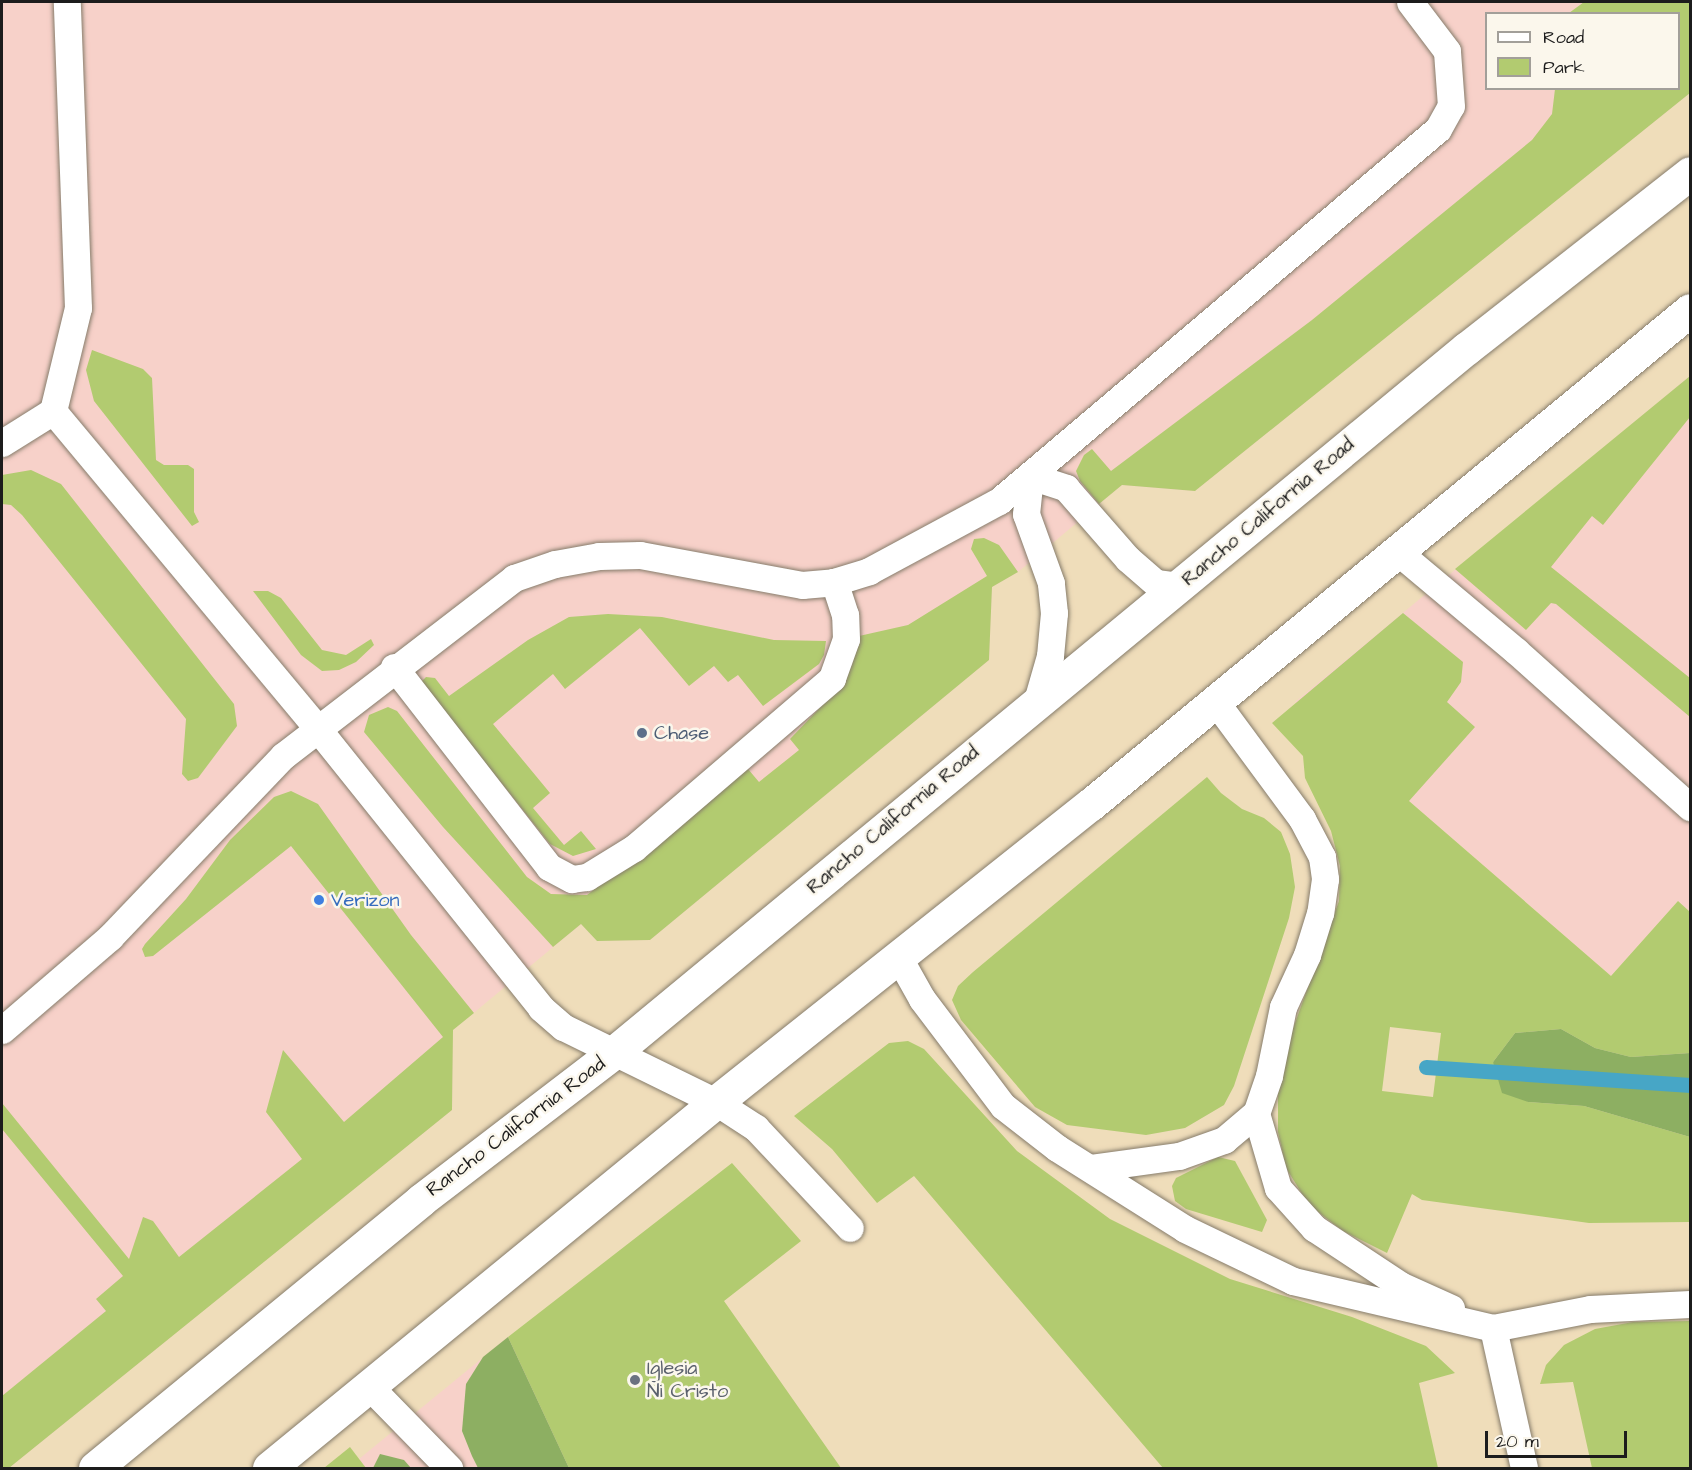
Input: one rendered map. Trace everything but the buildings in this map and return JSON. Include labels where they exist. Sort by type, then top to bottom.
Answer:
[{"type":"main road","name":"Rancho California Road","points":[[95,1468],[421,1200],[612,1054],[1467,348],[1690,173]]},
{"type":"main road","points":[[269,1468],[716,1102],[898,958],[1398,552],[1690,310]]},
{"type":"lane","points":[[2,442],[53,411],[78,309],[67,2]]},
{"type":"lane","points":[[2,1030],[110,937],[274,764],[394,667],[514,578],[555,564],[599,556],[640,555],[802,585],[834,582],[869,571],[930,541],[999,501],[1437,129],[1451,106],[1448,51],[1410,2]]},
{"type":"lane","points":[[53,411],[317,728],[541,1008],[563,1027],[612,1054],[716,1102],[756,1128],[850,1227]]},
{"type":"lane","points":[[1030,476],[1066,488],[1128,559],[1156,583],[1179,586]]},
{"type":"lane","points":[[1030,476],[1026,514],[1046,563],[1054,613],[1050,656],[1037,701]]},
{"type":"lane","points":[[1398,552],[1516,651],[1690,807]]},
{"type":"lane","points":[[394,667],[549,867],[572,879],[587,877],[634,848],[832,678],[846,639],[845,615],[834,582]]},
{"type":"lane","points":[[1091,1168],[1179,1156],[1224,1140],[1256,1113],[1269,1076],[1283,1007],[1307,955],[1320,913],[1325,879],[1322,857],[1302,819],[1215,701]]},
{"type":"lane","points":[[898,958],[922,999],[1004,1106],[1057,1148],[1185,1229],[1293,1281],[1493,1328],[1590,1309],[1690,1304]]},
{"type":"lane","points":[[1256,1113],[1278,1188],[1314,1227],[1400,1285],[1493,1328]]},
{"type":"lane","points":[[1493,1328],[1524,1468]]},
{"type":"lane","points":[[369,1386],[449,1468]]},
{"type":"shaded area","points":[[2,2],[1690,2],[1690,93],[1195,491],[1122,485],[1018,572],[992,587],[989,660],[650,940],[597,941],[581,924],[453,1030],[452,1110],[9,1468],[2,1468]]},
{"type":"shaded area","points":[[1690,376],[1690,912],[1678,901],[1611,976],[1295,702]]},
{"type":"shaded area","points":[[508,1337],[569,1468],[366,1468],[359,1459]]},
{"type":"green space","points":[[1584,2],[1690,2],[1690,93],[1195,491],[1122,485],[1099,504],[1080,481],[1076,471],[1084,455],[1092,449],[1111,471],[1312,320],[1532,140],[1552,114],[1555,90],[1680,90],[1680,12],[1570,12]]},
{"type":"green space","points":[[92,350],[143,369],[152,378],[156,460],[164,465],[188,465],[194,469],[194,512],[199,522],[192,526],[94,401],[86,370]]},
{"type":"green space","points":[[1690,376],[1690,417],[1603,525],[1592,516],[1551,567],[1690,678],[1690,717],[1556,604],[1551,603],[1526,630],[1455,569]]},
{"type":"green space","points":[[31,470],[61,484],[234,704],[237,726],[198,778],[188,781],[182,774],[186,719],[22,515],[11,505],[2,504],[2,475]]},
{"type":"green space","points":[[984,538],[999,545],[1018,572],[992,587],[989,660],[650,940],[597,941],[581,924],[553,947],[443,827],[364,732],[369,715],[388,707],[397,711],[527,877],[551,894],[587,895],[748,769],[759,782],[799,750],[790,739],[838,689],[852,665],[859,636],[908,625],[987,576],[971,549],[974,539]]},
{"type":"green space","points":[[253,591],[268,591],[281,598],[322,650],[346,655],[371,639],[374,645],[356,662],[339,670],[322,671],[301,655]]},
{"type":"green space","points":[[1403,613],[1463,662],[1461,682],[1447,702],[1475,727],[1409,801],[1611,976],[1678,901],[1690,912],[1690,1053],[1631,1057],[1595,1048],[1561,1029],[1515,1033],[1493,1062],[1528,1102],[1584,1106],[1690,1137],[1690,1222],[1589,1223],[1422,1200],[1412,1194],[1387,1253],[1343,1231],[1309,1205],[1286,1168],[1278,1132],[1278,1093],[1290,1037],[1339,901],[1340,866],[1331,831],[1305,778],[1303,756],[1272,723]],"holes":[[[1390,1027],[1441,1033],[1433,1097],[1382,1091]]]},
{"type":"green space","points":[[608,614],[662,617],[774,640],[826,641],[824,655],[819,664],[763,706],[738,675],[728,682],[714,666],[689,686],[640,628],[565,689],[553,674],[493,724],[550,793],[533,808],[564,845],[581,831],[596,849],[573,856],[550,844],[421,682],[426,677],[435,678],[449,696],[528,640],[569,617]]},
{"type":"green space","points":[[1207,777],[1221,793],[1242,809],[1264,818],[1281,832],[1290,854],[1295,887],[1289,918],[1234,1086],[1224,1105],[1185,1128],[1146,1135],[1067,1125],[1035,1107],[961,1020],[952,1000],[958,986],[973,972]]},
{"type":"green space","points":[[291,791],[318,804],[411,935],[474,1013],[453,1030],[452,1110],[9,1468],[2,1468],[2,1396],[106,1311],[96,1299],[123,1276],[2,1129],[2,1103],[129,1259],[143,1217],[153,1221],[179,1257],[302,1159],[266,1112],[283,1050],[344,1122],[443,1037],[291,846],[153,956],[145,957],[142,949],[145,944],[186,899],[230,840],[274,797]]},
{"type":"green space","points":[[1561,1029],[1595,1048],[1631,1057],[1690,1053],[1690,1137],[1584,1106],[1528,1102],[1502,1093],[1493,1062],[1515,1033]]},
{"type":"green space","points":[[908,1041],[924,1049],[1017,1151],[1110,1219],[1230,1279],[1352,1317],[1426,1346],[1455,1373],[1419,1383],[1438,1468],[1163,1468],[914,1176],[877,1203],[832,1149],[794,1116],[889,1043]]},
{"type":"green space","points":[[1218,1157],[1235,1161],[1267,1220],[1262,1232],[1186,1209],[1175,1201],[1172,1186],[1176,1178]]},
{"type":"green space","points":[[732,1163],[801,1241],[724,1301],[841,1468],[569,1468],[508,1337]]},
{"type":"green space","points":[[1690,1321],[1690,1468],[1592,1468],[1573,1382],[1540,1384],[1546,1365],[1564,1345],[1595,1329],[1633,1322]]},
{"type":"green space","points":[[508,1337],[569,1468],[478,1468],[472,1456],[462,1431],[466,1384],[483,1357]]},
{"type":"green space","points":[[350,1447],[366,1468],[324,1468]]},
{"type":"green space","points":[[380,1454],[404,1460],[411,1468],[373,1468]]},
{"type":"waterway","points":[[1426,1067],[1690,1085]]},
{"type":"place","name":"Chase","points":[[642,733]]},
{"type":"place","name":"Verizon","points":[[319,900]]},
{"type":"place","name":"Iglesia Ni Cristo","points":[[635,1380]]}]
